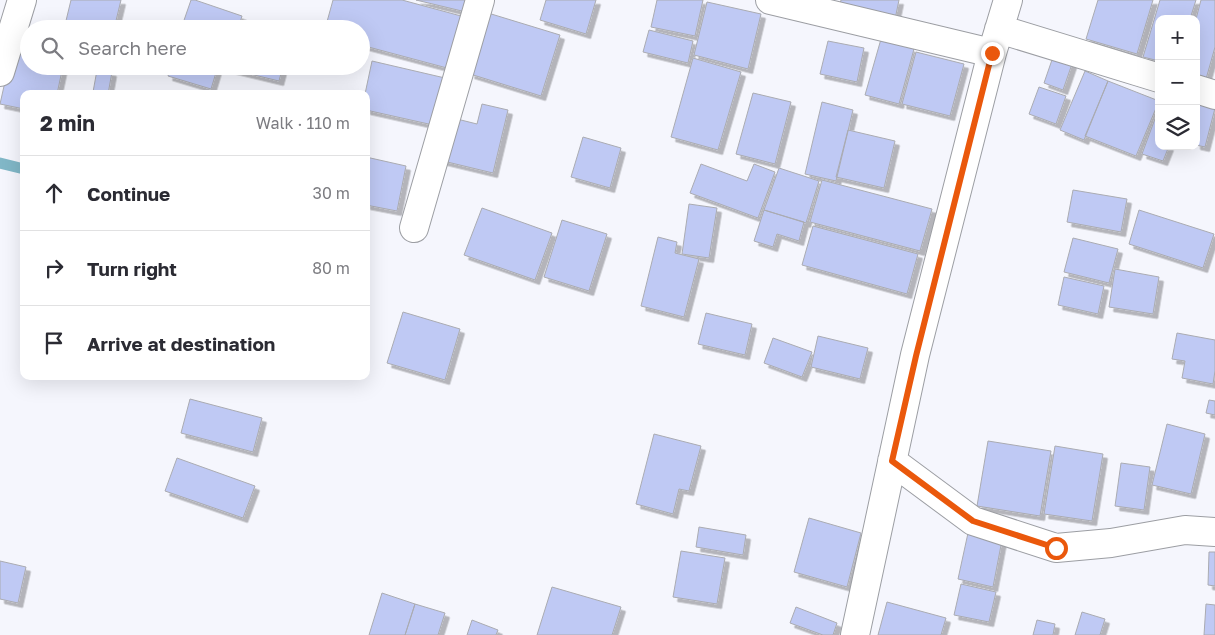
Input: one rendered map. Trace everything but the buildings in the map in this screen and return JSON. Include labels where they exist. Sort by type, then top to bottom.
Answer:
[{"type":"street","points":[[0,72],[22,0]]},
{"type":"street","points":[[414,228],[480,0]]},
{"type":"street","points":[[770,0],[996,41],[1155,77]]},
{"type":"street","points":[[855,635],[916,356],[1008,0]]},
{"type":"street","points":[[1200,91],[1215,95]]},
{"type":"street","points":[[892,461],[973,521],[1056,548],[1111,543],[1185,530],[1215,532]]},
{"type":"waterway","points":[[0,163],[20,168]]},
{"type":"route","points":[[992,53],[916,356],[892,461],[973,521],[1056,548]]}]
